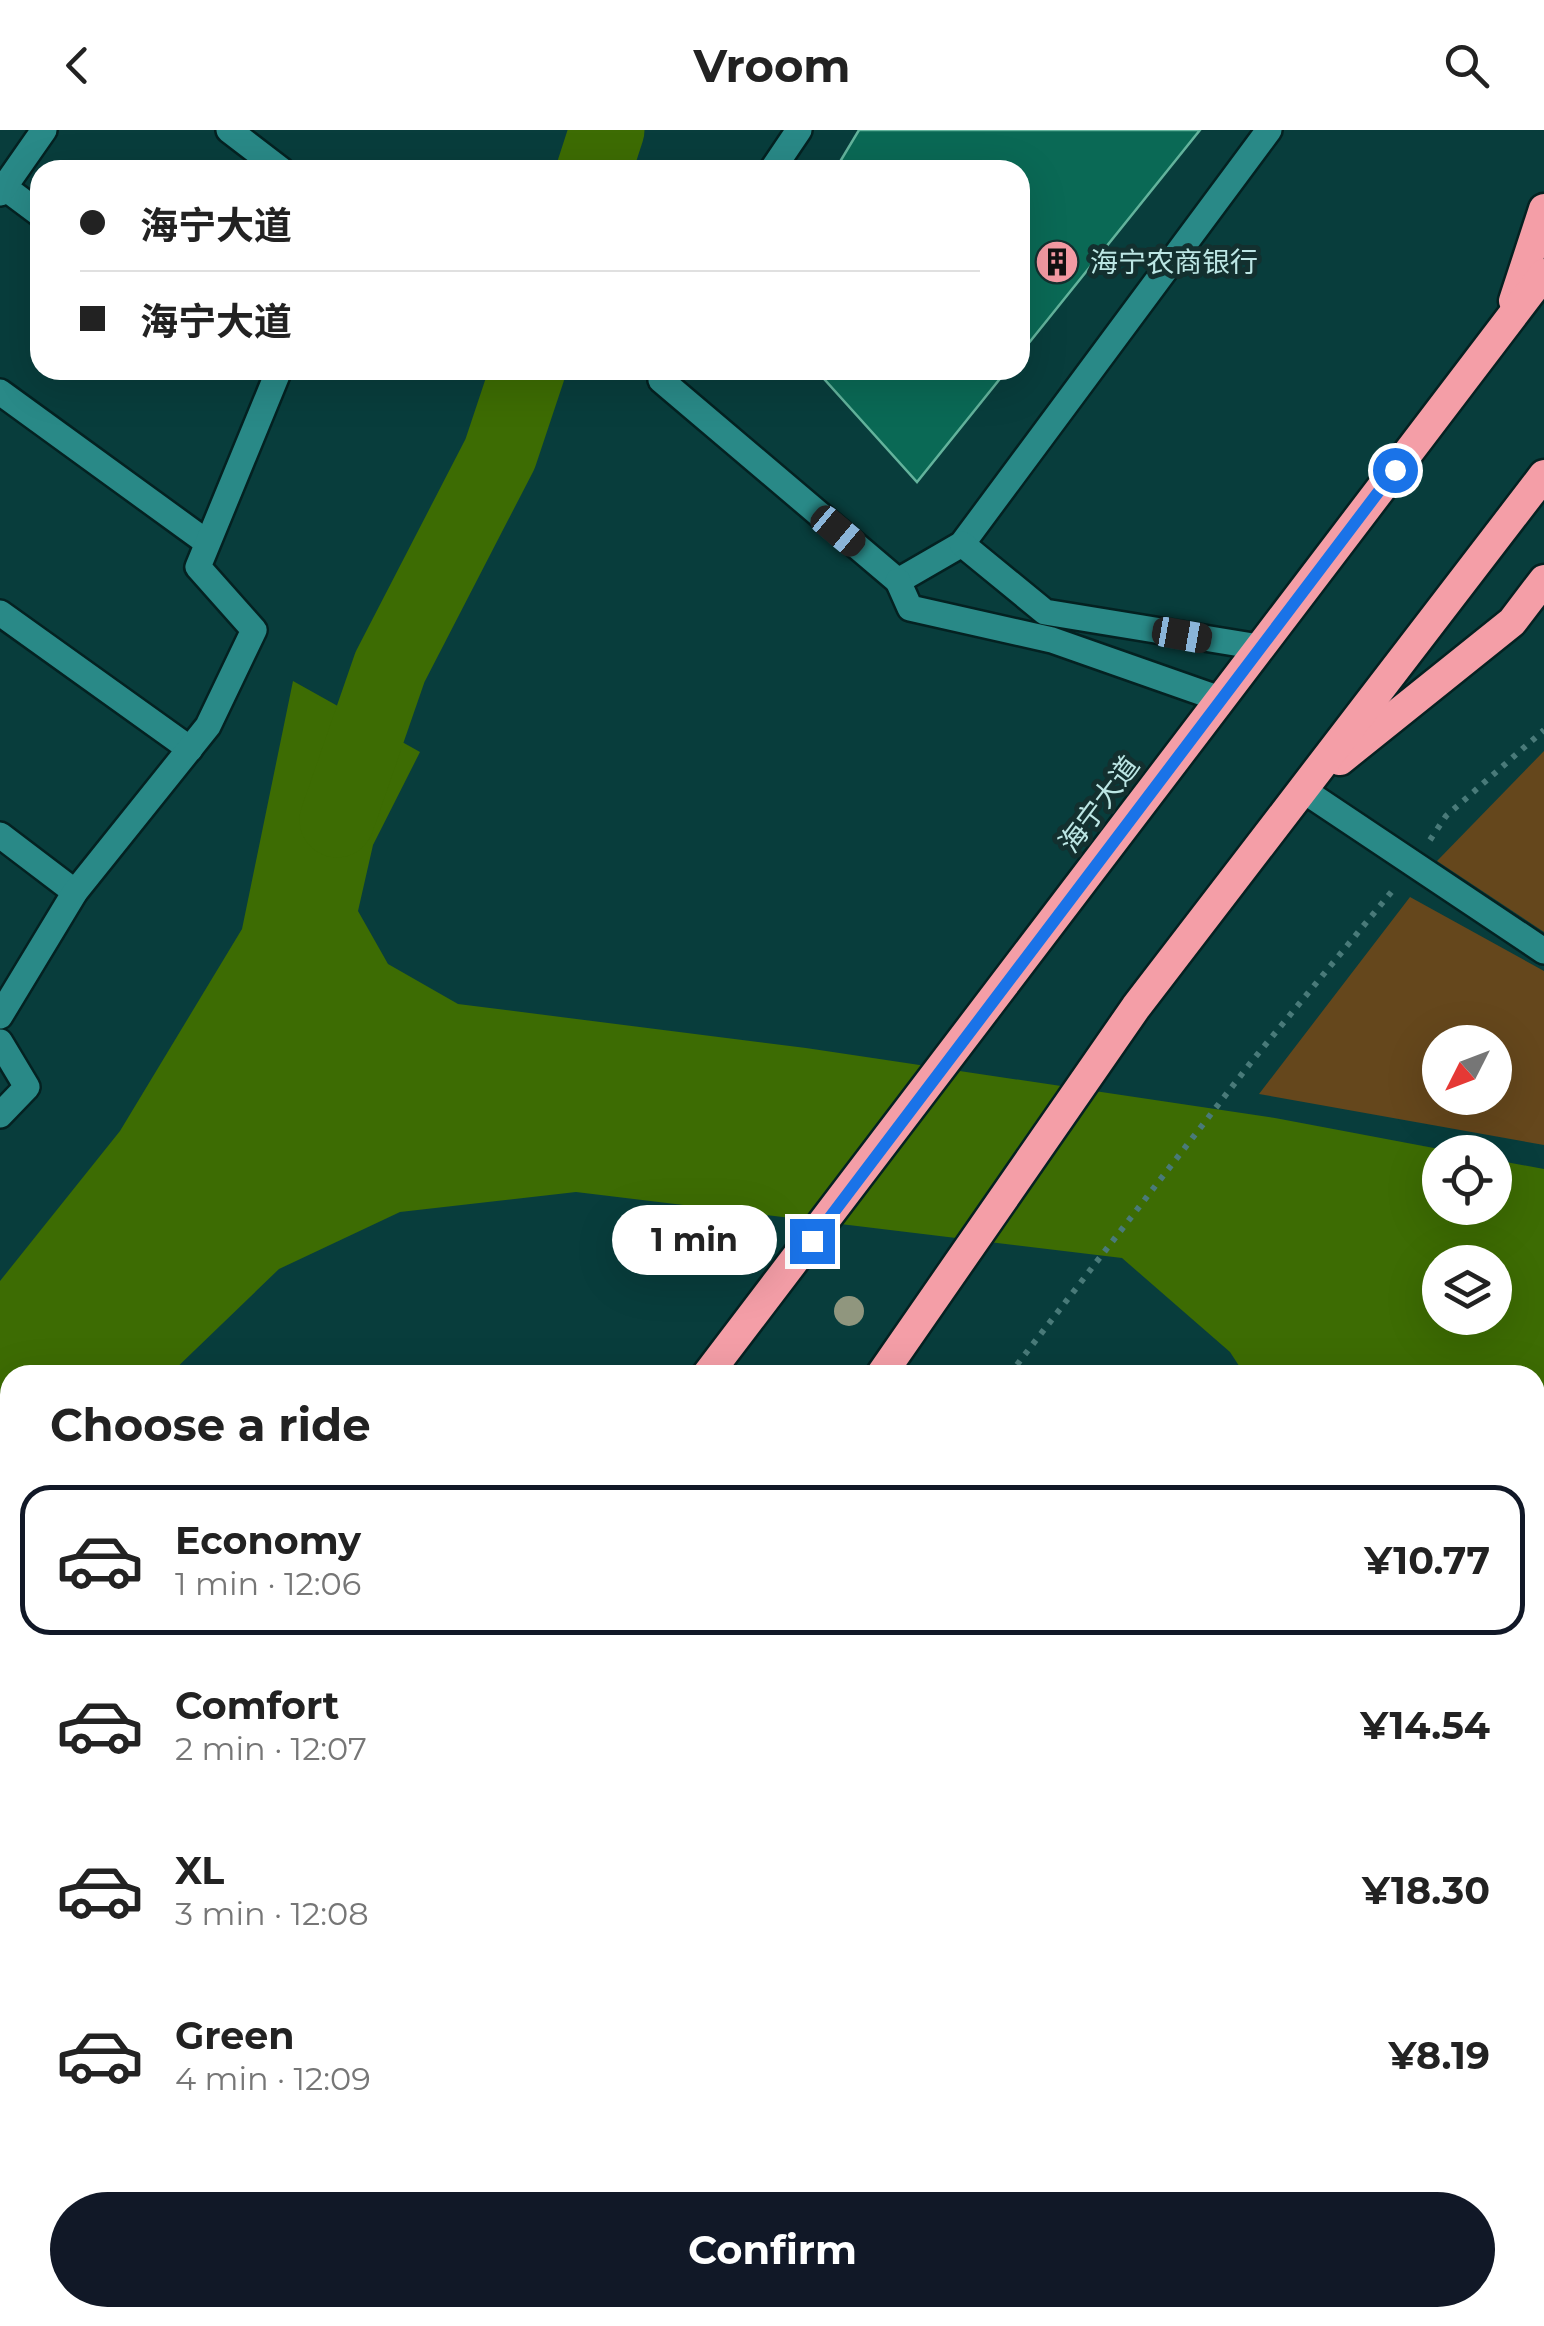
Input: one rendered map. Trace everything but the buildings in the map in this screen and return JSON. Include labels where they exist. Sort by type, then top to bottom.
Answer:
[{"type":"highway","points":[[1508,322],[1544,209]]},
{"type":"highway","name":"海宁大道","points":[[716,1365],[1544,274]]},
{"type":"highway","points":[[889,1365],[1136,1007],[1544,475]]},
{"type":"highway","points":[[1303,790],[1512,622],[1544,580]]},
{"type":"street","points":[[30,207],[1,188],[44,130]]},
{"type":"street","points":[[230,130],[268,160]]},
{"type":"street","points":[[779,160],[799,130]]},
{"type":"street","points":[[898,582],[962,544],[1269,130]]},
{"type":"street","points":[[0,1016],[75,892],[208,726],[254,630],[198,567],[265,380]]},
{"type":"street","points":[[661,380],[898,582],[910,608],[1052,640],[1220,699]]},
{"type":"street","points":[[0,392],[205,540]]},
{"type":"street","points":[[962,544],[1045,612],[1260,648]]},
{"type":"street","points":[[0,613],[190,749]]},
{"type":"street","points":[[1303,790],[1544,951]]},
{"type":"street","points":[[0,835],[75,892]]},
{"type":"street","points":[[0,1042],[27,1087],[0,1115]]},
{"type":"path","points":[[1016,1365],[1222,1099],[1414,864],[1446,816],[1542,734]]},
{"type":"shaded area","points":[[293,681],[420,752],[373,845],[358,911],[388,964],[458,1004],[806,1048],[1275,1118],[1422,1146],[1422,1225],[1512,1225],[1512,1163],[1544,1169],[1544,1365],[1238,1365],[1230,1352],[1122,1258],[576,1192],[400,1212],[279,1269],[179,1365],[0,1365],[0,1281],[120,1131],[242,929]]},
{"type":"shaded area","points":[[1544,751],[1544,932],[1437,861]]},
{"type":"shaded area","points":[[1410,897],[1544,971],[1544,1145],[1512,1139],[1512,1135],[1488,1135],[1259,1094]]},
{"type":"waterway","points":[[597,160],[607,130]]},
{"type":"waterway","points":[[337,820],[390,667],[500,454],[525,380]]},
{"type":"place","name":"海宁农商银行","points":[[1057,262]]},
{"type":"route","points":[[812,1241],[1395,470]]}]
